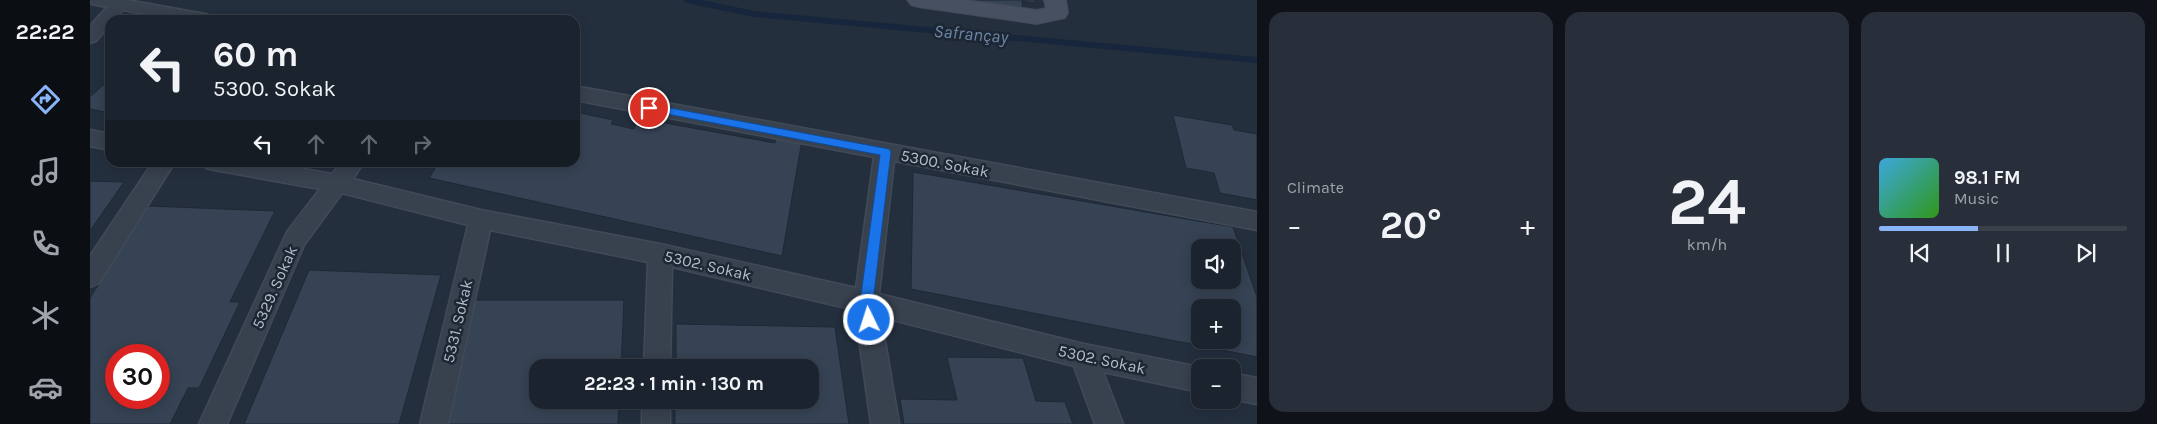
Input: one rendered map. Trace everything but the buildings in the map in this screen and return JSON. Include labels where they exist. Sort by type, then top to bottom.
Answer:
[{"type":"street","points":[[98,0],[180,15]]},
{"type":"street","points":[[918,0],[1037,17],[1057,14],[1054,0]]},
{"type":"street","points":[[109,15],[120,3]]},
{"type":"street","points":[[90,37],[105,20]]},
{"type":"street","name":"5300. Sokak","points":[[580,94],[1257,221]]},
{"type":"street","points":[[90,138],[105,141]]},
{"type":"street","points":[[885,152],[866,302],[885,424]]},
{"type":"street","points":[[90,276],[163,167]]},
{"type":"street","name":"5302. Sokak","points":[[242,167],[339,184],[480,219],[660,254],[866,302],[1084,356],[1191,378]]},
{"type":"street","name":"5329. Sokak","points":[[213,424],[295,239],[351,167]]},
{"type":"street","name":"5331. Sokak","points":[[434,424],[480,219]]},
{"type":"street","points":[[657,359],[660,254]]},
{"type":"street","points":[[1084,356],[1109,424]]},
{"type":"street","points":[[1241,388],[1257,391]]},
{"type":"street","points":[[656,409],[656,424]]},
{"type":"waterway","name":"Safrançay","points":[[687,0],[754,14],[1257,60]]},
{"type":"route","points":[[649,108],[885,152],[866,302],[869,320]]}]
